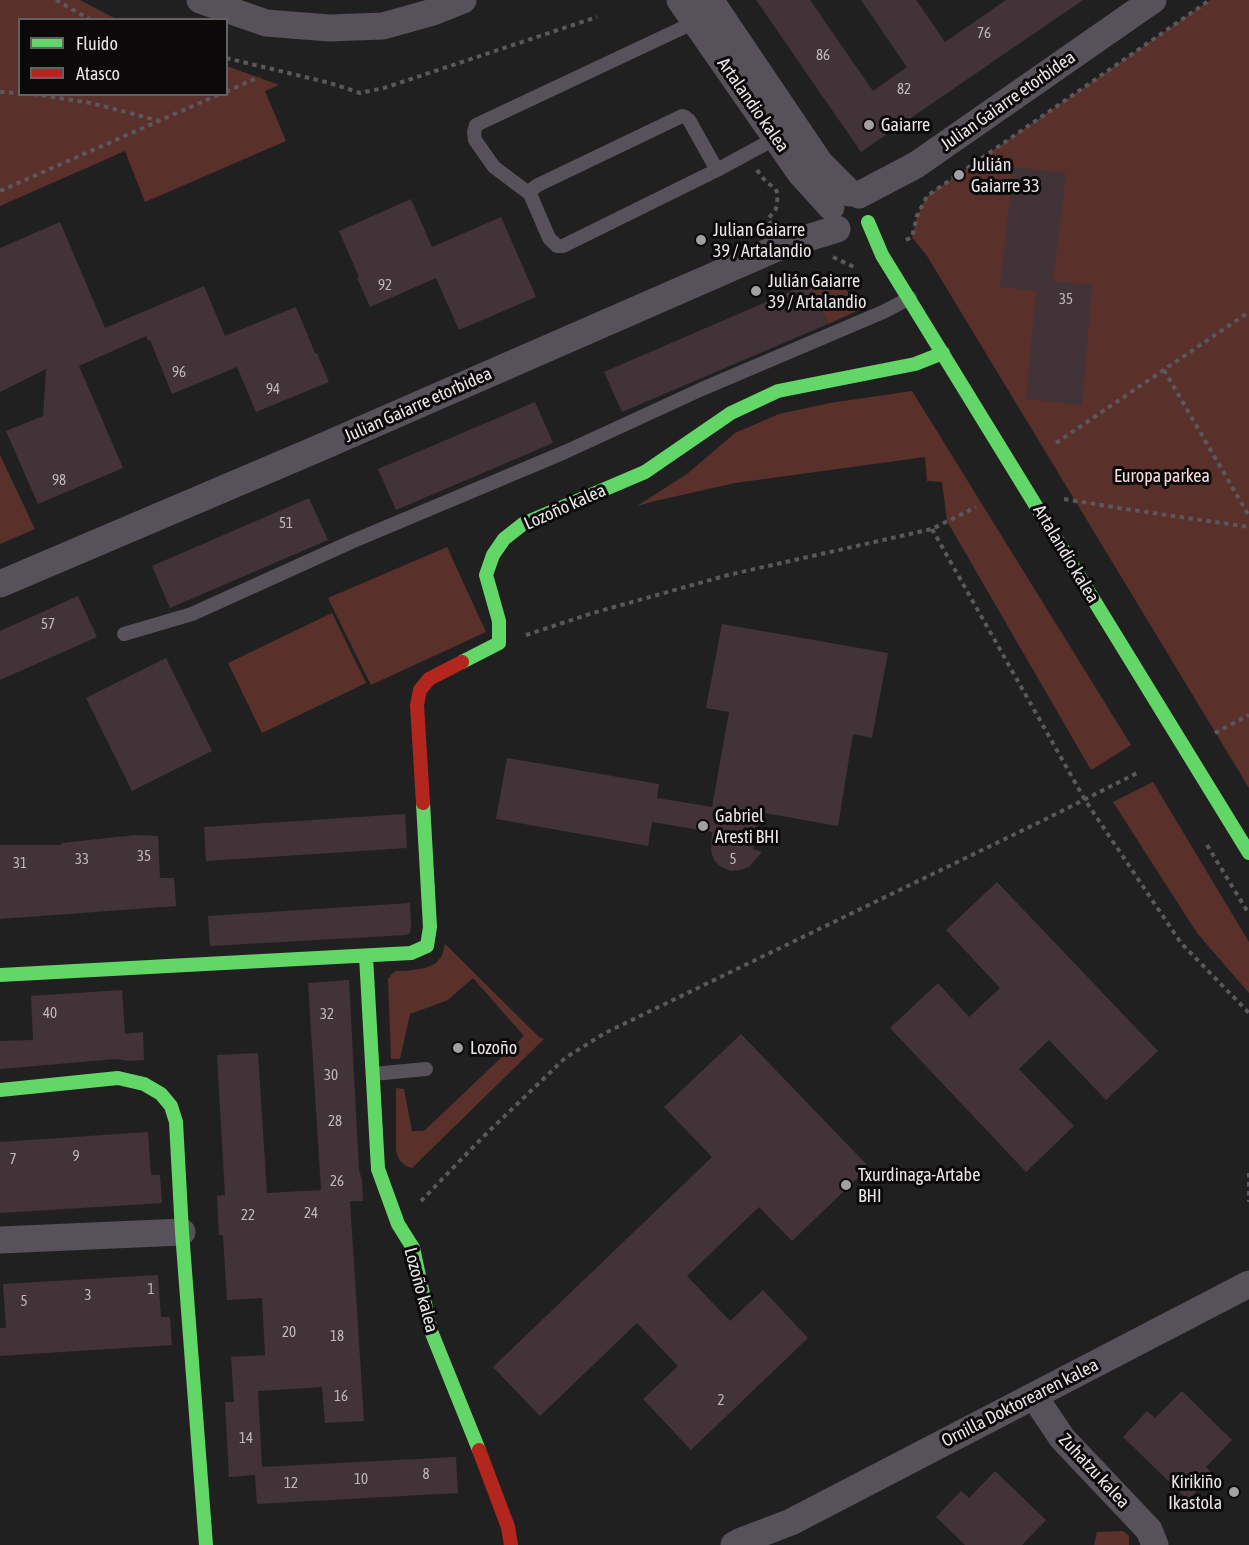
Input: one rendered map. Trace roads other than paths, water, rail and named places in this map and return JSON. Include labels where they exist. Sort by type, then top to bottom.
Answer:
[{"type":"street","points":[[200,0],[266,23],[329,28],[383,26],[433,12],[463,0]]},
{"type":"street","name":"Artalandio kalea","points":[[680,0],[801,174],[849,213]]},
{"type":"street","name":"Artalandio kalea","points":[[710,0],[820,163],[849,213],[882,255],[910,298],[1249,853]]},
{"type":"street","name":"Julian Gaiarre etorbidea","points":[[0,584],[317,449],[784,245],[849,213],[1154,0]]},
{"type":"street","name":"Lozoño kalea","points":[[511,1545],[508,1527],[493,1486],[431,1331],[413,1248],[398,1224],[378,1169],[366,956],[411,953],[427,946],[430,927],[417,705],[420,690],[429,679],[499,643],[499,621],[486,575],[493,555],[504,539],[523,524],[645,472],[731,413],[778,392],[915,364],[943,353]]},
{"type":"street","points":[[0,975],[366,956]]},
{"type":"street","points":[[0,1090],[118,1078],[144,1084],[160,1094],[171,1106],[176,1122],[206,1545]]},
{"type":"street","points":[[0,1240],[182,1232]]},
{"type":"street","name":"Ornilla Doktorearen kalea","points":[[734,1545],[791,1522],[1249,1284]]},
{"type":"street","name":"Zuhatzu kalea","points":[[1034,1396],[1062,1438],[1149,1530],[1155,1545]]},
{"type":"street","name":"Ornilla Doktorearen kalea","points":[[767,1545],[791,1522]]},
{"type":"lane","points":[[695,22],[476,125],[475,140],[494,167],[530,194],[549,238],[557,246],[563,246],[717,170],[776,138]]},
{"type":"lane","points":[[530,194],[531,190],[538,185],[682,116],[689,120],[717,170]]},
{"type":"lane","points":[[124,634],[192,614],[351,542],[565,452],[910,298]]},
{"type":"lane","points":[[373,1074],[426,1069]]},
{"type":"place","name":"Gaiarre","points":[[869,125]]},
{"type":"place","name":"Julián Gaiarre 33","points":[[959,175]]},
{"type":"place","name":"Julian Gaiarre 39 / Artalandio","points":[[701,240]]},
{"type":"place","name":"Julián Gaiarre 39 / Artalandio","points":[[756,291]]},
{"type":"place","name":"Gabriel Aresti BHI","points":[[703,826]]},
{"type":"place","name":"Lozoño","points":[[458,1048]]},
{"type":"place","name":"Txurdinaga-Artabe BHI","points":[[846,1185]]},
{"type":"place","name":"Kirikiño Ikastola","points":[[1234,1492]]},
{"type":"park label","name":"Europa parkea","points":[[1162,476]]}]
